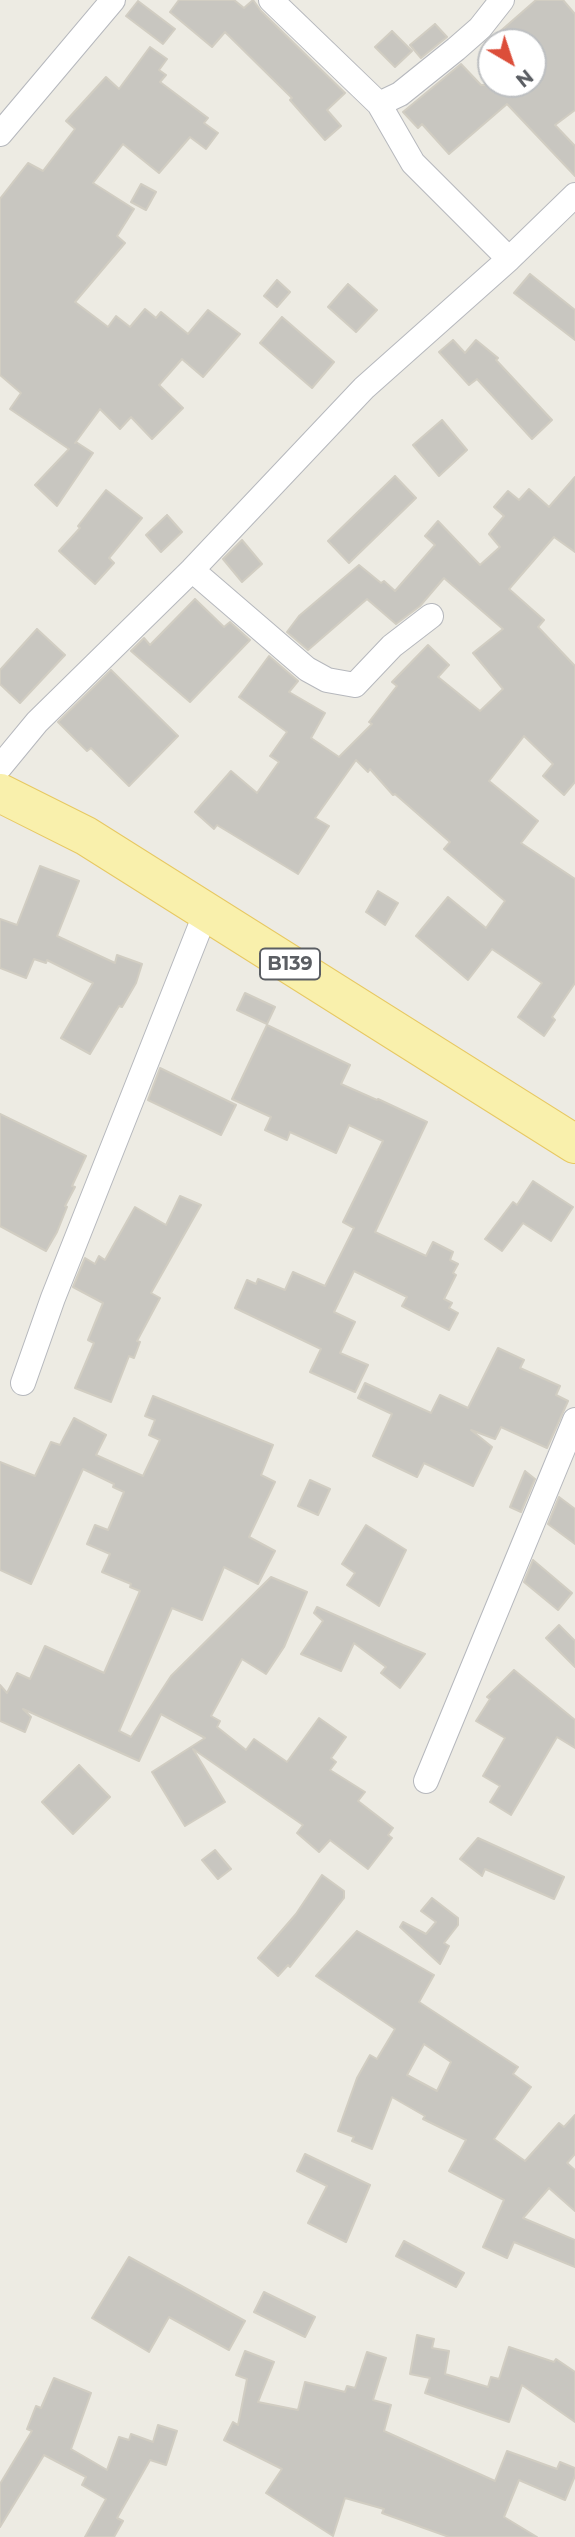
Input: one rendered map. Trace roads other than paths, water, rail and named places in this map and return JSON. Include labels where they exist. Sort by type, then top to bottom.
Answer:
[{"type":"main road","name":"B139","points":[[0,793],[86,836],[573,1139]]},
{"type":"street","points":[[0,134],[113,0]]},
{"type":"street","points":[[271,0],[379,104],[413,163],[509,259]]},
{"type":"street","points":[[379,104],[400,94],[456,49],[480,28],[502,0]]},
{"type":"street","points":[[0,767],[37,722],[192,570],[364,388],[509,259],[575,195]]},
{"type":"street","points":[[192,570],[307,669],[327,680],[345,684],[355,685],[392,646],[431,616]]},
{"type":"street","points":[[23,1383],[53,1298],[206,912]]},
{"type":"street","points":[[426,1781],[575,1420]]}]
